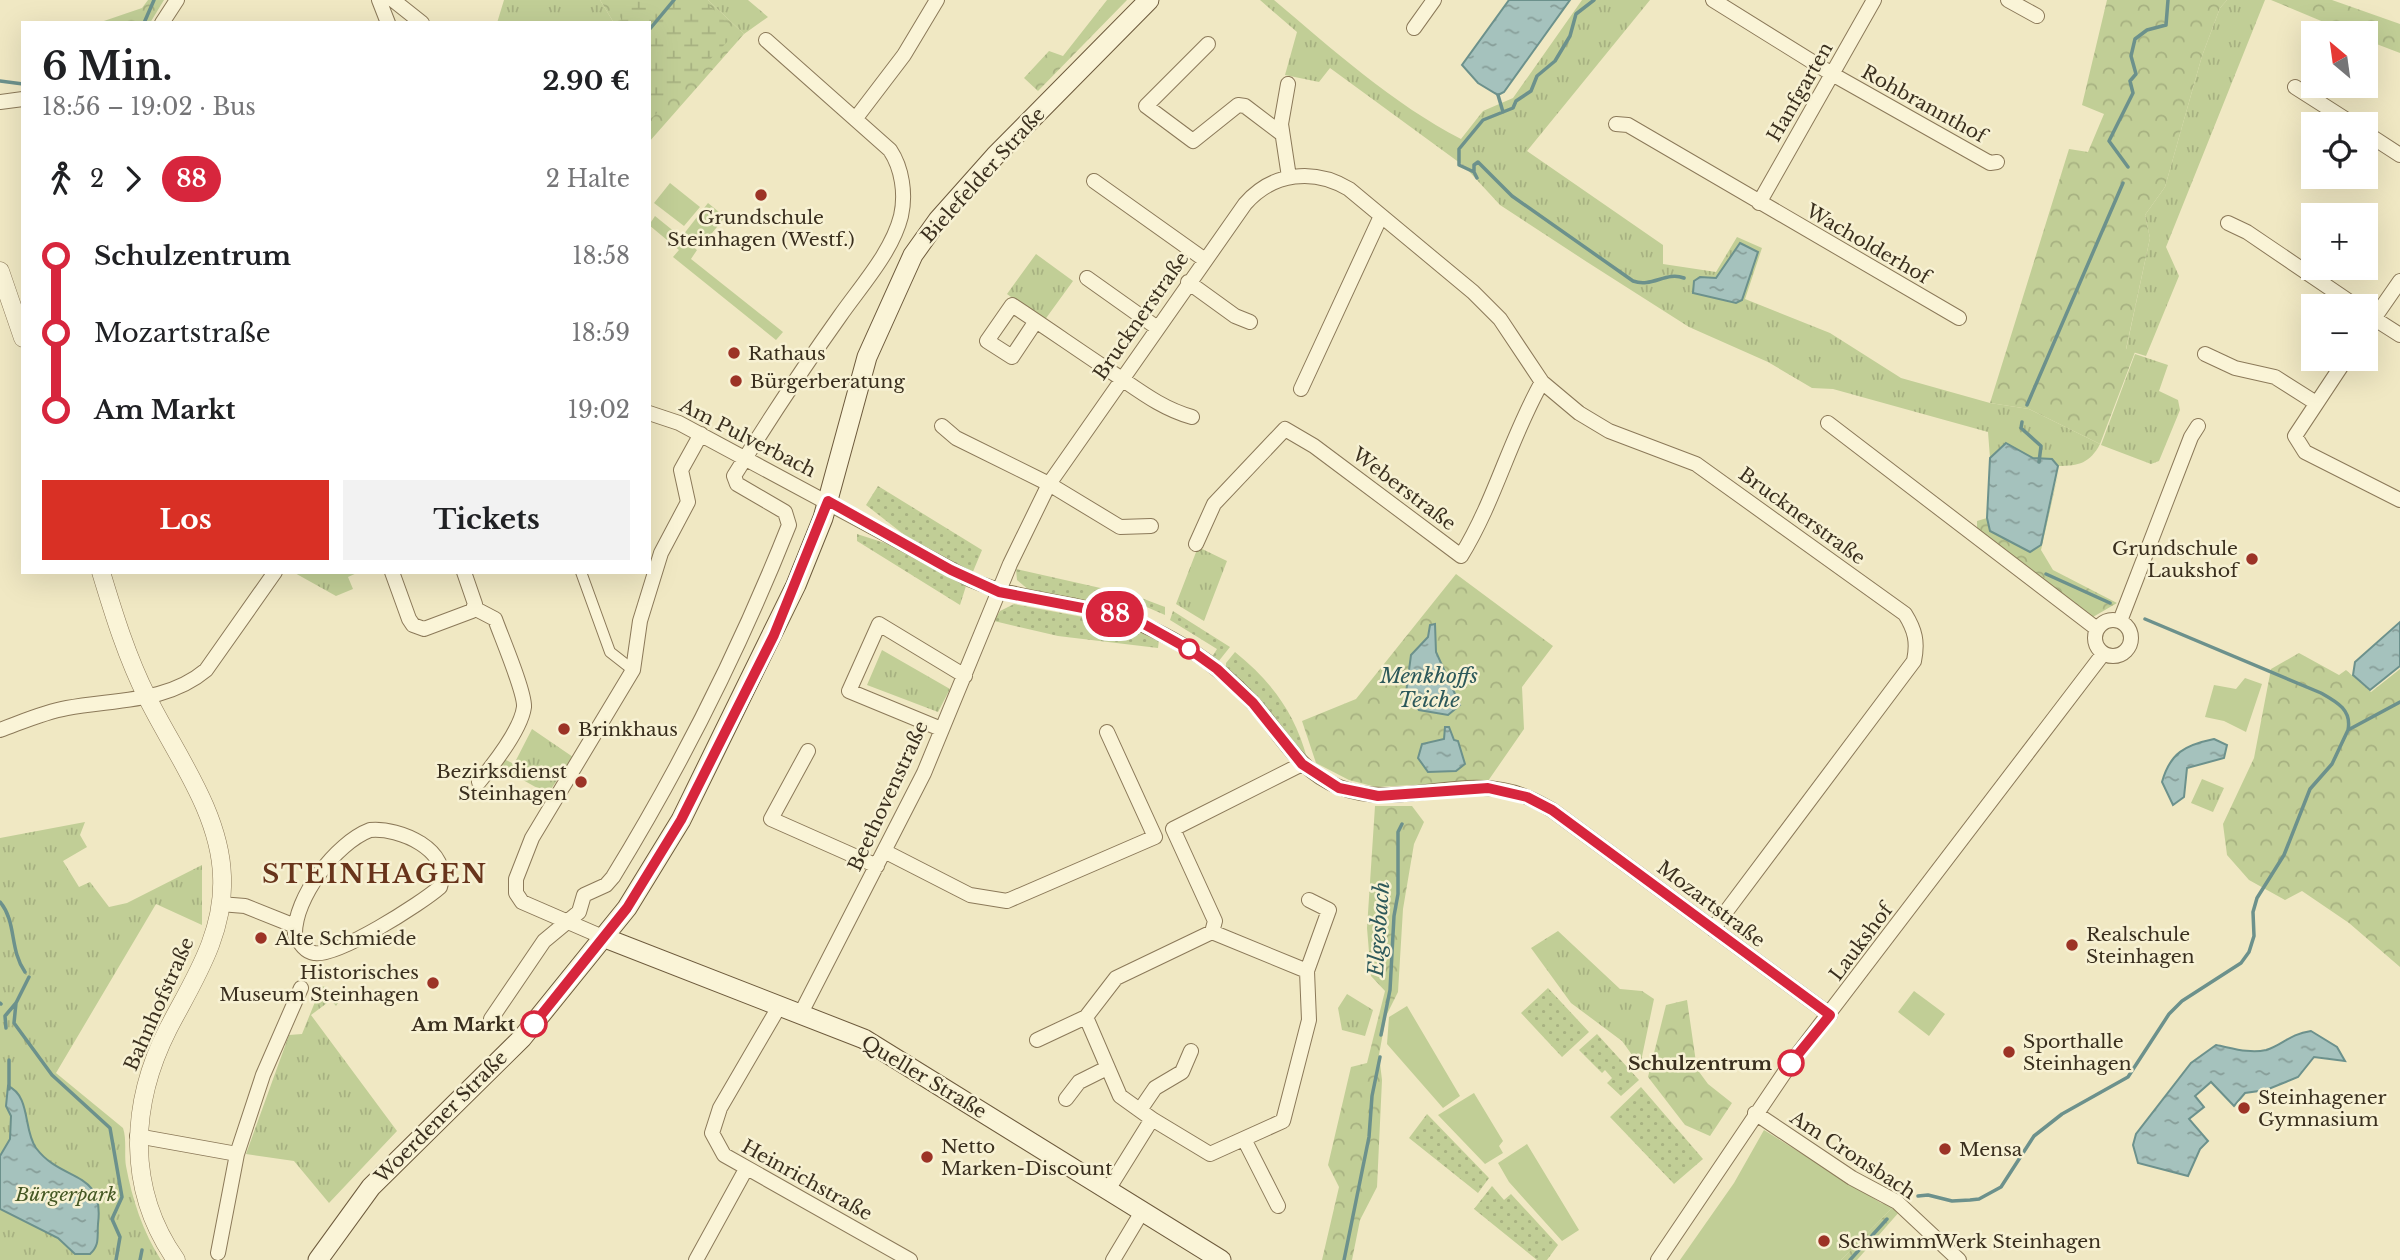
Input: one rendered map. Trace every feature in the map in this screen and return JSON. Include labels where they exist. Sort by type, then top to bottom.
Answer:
[{"type":"main road","name":"Bielefelder Straße","points":[[828,501],[867,357],[891,299],[923,239],[995,156],[1149,0]]},
{"type":"main road","name":"Woerdener Straße","points":[[318,1260],[371,1187],[522,1038],[627,908],[707,770],[774,635],[828,501]]},
{"type":"main road","name":"Queller Straße","points":[[605,938],[864,1039],[964,1103],[1109,1188],[1221,1260]]},
{"type":"street","points":[[163,21],[177,0]]},
{"type":"street","points":[[379,0],[387,21]]},
{"type":"street","points":[[393,0],[419,21]]},
{"type":"street","points":[[856,118],[904,55],[937,0]]},
{"type":"street","points":[[1414,28],[1434,0]]},
{"type":"street","name":"Rohbrannthof","points":[[1713,0],[1832,74],[1990,163],[1997,162]]},
{"type":"street","name":"Hanfgarten","points":[[1759,203],[1874,0]]},
{"type":"street","points":[[2008,0],[2037,16]]},
{"type":"street","points":[[491,1019],[544,941],[579,912],[584,895],[606,885],[640,832],[737,642],[788,527],[789,520],[782,510],[735,482],[734,476],[884,252],[898,225],[903,195],[897,160],[882,141],[766,40]]},
{"type":"street","points":[[1208,44],[1146,106],[1193,141],[1238,105],[1245,106],[1282,134]]},
{"type":"street","points":[[1288,84],[1281,114],[1289,177]]},
{"type":"street","points":[[2295,87],[2334,112]]},
{"type":"street","points":[[0,102],[21,99]]},
{"type":"street","name":"Wacholderhof","points":[[1616,124],[1628,125],[1959,318]]},
{"type":"street","points":[[2378,141],[2400,155]]},
{"type":"street","name":"Brucknerstraße","points":[[999,592],[1049,484],[1156,327],[1251,197],[1270,184],[1289,177],[1307,175],[1334,180],[1473,292],[1500,319],[1542,382],[1579,413],[1609,431],[1696,464],[1905,614],[1916,637],[1914,661],[1713,929]]},
{"type":"street","points":[[1094,181],[1205,260]]},
{"type":"street","points":[[1301,389],[1381,216]]},
{"type":"street","points":[[2228,223],[2247,232],[2338,294]]},
{"type":"street","points":[[0,271],[21,332]]},
{"type":"street","points":[[1087,278],[1156,327]]},
{"type":"street","points":[[2378,309],[2400,281]]},
{"type":"street","points":[[1188,282],[1235,316],[1250,322]]},
{"type":"street","points":[[1036,321],[1170,411],[1192,417]]},
{"type":"street","points":[[2378,324],[2400,335]]},
{"type":"street","points":[[2205,354],[2235,369],[2275,377],[2316,402]]},
{"type":"street","points":[[2338,371],[2295,436],[2305,452],[2400,500]]},
{"type":"street","name":"Weberstraße","points":[[1196,544],[1214,504],[1285,429],[1314,446],[1461,556],[1480,525],[1521,420],[1542,382]]},
{"type":"street","name":"Am Pulverbach","points":[[651,414],[701,434],[828,501]]},
{"type":"street","points":[[1828,423],[2097,629]]},
{"type":"street","points":[[942,426],[967,444],[1049,484],[1120,527],[1151,526]]},
{"type":"street","points":[[2103,654],[2095,640],[2097,629],[2110,620],[2120,621],[2191,437],[2198,426]]},
{"type":"street","points":[[605,938],[522,902],[516,893],[516,878],[532,838],[633,670],[640,621],[661,553],[688,502],[681,470],[701,434]]},
{"type":"street","name":"Mozartstraße","points":[[828,501],[951,570],[999,592],[1114,614],[1142,623],[1192,651],[1217,669],[1253,703],[1302,764],[1339,788],[1378,796],[1464,788],[1504,790],[1527,797],[1552,810],[1830,1015]]},
{"type":"street","name":"Bahnhofstraße","points":[[102,574],[118,627],[147,697],[210,824],[221,862],[220,904],[205,963],[169,1028],[149,1075],[137,1136],[146,1199],[157,1229],[176,1260]]},
{"type":"street","points":[[0,730],[65,709],[147,697],[186,684],[206,670],[274,574]]},
{"type":"street","points":[[393,574],[409,619],[418,629],[430,628],[466,616],[474,608]]},
{"type":"street","points":[[465,574],[474,608],[495,619],[524,700],[520,718],[495,762],[479,782]]},
{"type":"street","points":[[583,574],[610,652],[633,670]]},
{"type":"street","name":"Beethovenstraße","points":[[801,1013],[924,773],[999,592]]},
{"type":"street","name":"Laukshof","points":[[1658,1260],[1755,1113],[2103,654],[2115,657],[2130,647],[2130,629],[2120,621]]},
{"type":"street","points":[[942,729],[849,691],[880,624],[965,676]]},
{"type":"street","points":[[884,852],[970,895],[1007,901],[1155,837],[1107,732]]},
{"type":"street","points":[[808,751],[771,819],[877,866]]},
{"type":"street","points":[[1212,932],[1215,921],[1173,829],[1302,764]]},
{"type":"street","points":[[381,829],[402,834],[417,841],[441,864],[442,880],[434,892],[340,948],[316,954],[308,951],[295,935],[295,926],[301,908],[322,870],[345,844],[360,834],[381,829]]},
{"type":"street","points":[[1086,1017],[1120,1096],[1210,1154],[1283,1121],[1309,1020],[1307,971],[1329,910],[1309,900]]},
{"type":"street","points":[[220,904],[245,906],[295,926]]},
{"type":"street","points":[[1037,1040],[1086,1017],[1115,978],[1212,932],[1307,971]]},
{"type":"street","points":[[218,1253],[237,1154],[263,1075],[301,988]]},
{"type":"street","name":"Heinrichstraße","points":[[780,1004],[720,1108],[712,1133],[724,1155],[910,1260]]},
{"type":"street","points":[[1109,1188],[1146,1115],[1156,1088],[1182,1072],[1191,1051]]},
{"type":"street","points":[[1066,1100],[1079,1082],[1107,1068]]},
{"type":"street","name":"Am Cronsbach","points":[[1755,1113],[1852,1178],[1897,1202],[1959,1260]]},
{"type":"street","points":[[137,1136],[237,1154]]},
{"type":"street","points":[[1244,1139],[1278,1206]]},
{"type":"street","points":[[696,1260],[746,1169]]},
{"type":"street","points":[[1113,1260],[1143,1210]]},
{"type":"green space","points":[[148,0],[164,0],[151,21],[104,21],[142,8]]},
{"type":"green space","points":[[504,0],[600,0],[613,21],[498,21]]},
{"type":"green space","points":[[600,0],[708,0],[744,34],[651,140],[651,21],[613,21]]},
{"type":"green space","points":[[612,0],[704,0],[733,29],[733,36],[651,119],[651,21],[622,21]]},
{"type":"green space","points":[[708,0],[748,0],[768,17],[744,34]]},
{"type":"green space","points":[[1107,0],[1127,0],[1038,91],[1024,78],[1049,51],[1063,56]]},
{"type":"green space","points":[[1260,0],[1274,0],[1387,93],[1461,139],[1483,111],[1513,98],[1582,0],[1650,0],[1527,151],[1663,245],[1663,264],[1716,272],[1737,237],[1762,248],[1745,299],[1830,333],[1901,378],[1990,403],[2029,409],[2100,444],[2088,459],[2072,465],[2058,466],[2052,459],[2033,458],[2006,443],[1990,458],[1988,432],[1833,389],[1812,388],[1768,362],[1689,327],[1500,205],[1464,166],[1330,68],[1319,82],[1285,75],[1297,32]]},
{"type":"green space","points":[[2107,0],[2227,0],[2220,8],[2202,56],[2165,187],[2145,215],[2150,238],[2126,349],[2135,352],[2100,444],[2029,409],[1990,403],[2069,149],[2088,152],[2104,114],[2082,105]]},
{"type":"green space","points":[[2227,0],[2265,0],[2166,247],[2179,276],[2146,356],[2126,350],[2150,238],[2145,215],[2165,187],[2202,56],[2220,8]]},
{"type":"green space","points":[[2271,0],[2332,0],[2400,24],[2400,53],[2378,45],[2378,21],[2321,21]]},
{"type":"green space","points":[[670,183],[700,207],[684,226],[654,203]]},
{"type":"green space","points":[[708,203],[725,217],[700,248],[683,235]]},
{"type":"green space","points":[[655,216],[697,250],[691,259],[783,332],[776,340],[673,257],[679,250],[651,227]]},
{"type":"green space","points":[[1036,254],[1073,281],[1044,321],[1007,294]]},
{"type":"green space","points":[[2135,354],[2168,365],[2159,391],[2178,400],[2180,410],[2159,461],[2151,464],[2101,445]]},
{"type":"green space","points":[[2060,466],[2041,550],[2053,570],[2117,603],[2093,617],[1977,533],[1977,521],[1987,518],[1990,531],[2041,545]]},
{"type":"green space","points":[[878,486],[982,550],[972,574],[907,537],[866,505]]},
{"type":"green space","points":[[857,534],[888,544],[966,586],[960,605],[857,541]]},
{"type":"green space","points":[[1198,547],[1227,561],[1204,621],[1176,604]]},
{"type":"green space","points":[[1016,569],[1136,596],[1165,607],[1165,615],[1142,605],[1138,616],[1030,591],[1017,580]]},
{"type":"green space","points":[[297,574],[355,574],[348,577],[353,589],[336,596]]},
{"type":"green space","points":[[1456,574],[1553,646],[1522,687],[1524,729],[1488,781],[1376,787],[1349,780],[1316,763],[1302,721],[1356,699]],"holes":[[[1435,624],[1436,652],[1460,705],[1450,711],[1419,710],[1406,693],[1411,655],[1428,637]]]},
{"type":"green space","points":[[1014,604],[1115,623],[1159,640],[1158,648],[1058,636],[994,621],[1000,611]]},
{"type":"green space","points":[[1173,611],[1230,647],[1218,662],[1212,657],[1217,649],[1170,620]]},
{"type":"green space","points":[[882,650],[950,689],[938,712],[867,685]]},
{"type":"green space","points":[[1235,652],[1260,674],[1280,699],[1296,727],[1307,758],[1226,668],[1226,663]]},
{"type":"green space","points":[[2299,653],[2339,675],[2346,670],[2371,692],[2400,669],[2400,967],[2349,923],[2302,891],[2285,900],[2249,880],[2227,855],[2223,824],[2254,758],[2271,669]]},
{"type":"green space","points":[[2245,678],[2262,684],[2246,732],[2224,721],[2205,717],[2214,685],[2236,689]]},
{"type":"green space","points":[[532,729],[573,757],[540,805],[533,801],[539,789],[500,767],[504,759],[514,764]]},
{"type":"green space","points":[[2202,779],[2224,788],[2213,812],[2191,803]]},
{"type":"green space","points":[[1375,806],[1412,806],[1424,822],[1414,844],[1403,909],[1398,992],[1386,1016],[1379,1055],[1382,1080],[1377,1187],[1360,1220],[1352,1260],[1322,1260],[1339,1187],[1328,1165],[1351,1067],[1367,1063],[1385,991],[1371,976],[1367,928]]},
{"type":"green space","name":"Bürgerpark","points":[[85,822],[80,835],[87,847],[63,861],[79,887],[90,882],[109,907],[127,903],[202,865],[202,925],[156,904],[56,1073],[123,1128],[126,1166],[135,1203],[161,1260],[0,1260],[0,838]]},
{"type":"green space","points":[[1558,931],[1620,989],[1642,991],[1654,999],[1640,1066],[1622,1041],[1571,1003],[1531,948]]},
{"type":"green space","points":[[320,986],[327,987],[338,1003],[336,1006],[331,1000],[311,1015],[397,1131],[329,1203],[294,1161],[246,1154],[289,1035],[302,1034],[317,997],[311,993]]},
{"type":"green space","points":[[1548,988],[1589,1032],[1562,1057],[1521,1013]]},
{"type":"green space","points":[[1914,991],[1945,1014],[1929,1036],[1898,1012]]},
{"type":"green space","points":[[1347,994],[1373,1010],[1365,1036],[1342,1030],[1338,1008]]},
{"type":"green space","points":[[1687,1000],[1697,1069],[1708,1084],[1732,1103],[1710,1136],[1685,1125],[1648,1077],[1666,1005]]},
{"type":"green space","points":[[1407,1006],[1460,1096],[1443,1108],[1387,1044],[1389,1017]]},
{"type":"green space","points":[[1597,1034],[1639,1080],[1621,1096],[1607,1083],[1612,1078],[1605,1070],[1602,1073],[1579,1050]]},
{"type":"green space","points":[[1641,1087],[1703,1159],[1674,1184],[1610,1117]]},
{"type":"green space","points":[[1474,1093],[1503,1141],[1499,1146],[1503,1153],[1485,1164],[1438,1115]]},
{"type":"green space","points":[[1427,1114],[1489,1178],[1478,1193],[1409,1138]]},
{"type":"green space","points":[[1764,1130],[1881,1203],[1894,1206],[1841,1260],[1680,1260],[1734,1183]]},
{"type":"green space","points":[[1527,1144],[1579,1230],[1562,1241],[1509,1182],[1498,1163]]},
{"type":"green space","points":[[1492,1186],[1504,1200],[1511,1194],[1558,1245],[1547,1260],[1537,1260],[1474,1209]]},
{"type":"green space","points":[[1894,1206],[1900,1211],[1857,1260],[1841,1260]]},
{"type":"water","points":[[1509,0],[1570,0],[1504,92],[1498,95],[1478,83],[1462,65]]},
{"type":"water","points":[[1740,243],[1758,252],[1742,300],[1736,303],[1693,293],[1694,281],[1700,277],[1716,278]]},
{"type":"water","points":[[2006,443],[2033,458],[2052,459],[2058,466],[2041,545],[2030,552],[1990,531],[1987,518],[1990,458]]},
{"type":"water","points":[[2400,622],[2400,666],[2370,690],[2353,675],[2355,662]]},
{"type":"water","name":"Menkhoffs Teiche","points":[[1435,624],[1436,652],[1460,705],[1448,715],[1419,710],[1406,693],[1411,655],[1428,637],[1430,625]]},
{"type":"water","points":[[1445,727],[1449,727],[1454,740],[1458,741],[1465,764],[1456,771],[1428,772],[1418,758],[1422,744],[1444,739]]},
{"type":"water","points":[[2214,739],[2227,745],[2224,758],[2187,768],[2184,797],[2173,805],[2162,782],[2169,764],[2187,748]]},
{"type":"water","points":[[2311,1031],[2337,1047],[2345,1061],[2314,1057],[2298,1077],[2266,1090],[2245,1093],[2234,1106],[2211,1082],[2195,1096],[2204,1107],[2189,1119],[2208,1141],[2200,1149],[2188,1176],[2138,1163],[2133,1145],[2136,1134],[2191,1063],[2216,1045],[2260,1051]]},
{"type":"water","points":[[8,1086],[15,1091],[24,1105],[29,1132],[36,1148],[46,1159],[88,1185],[95,1194],[98,1206],[97,1240],[90,1254],[75,1254],[58,1238],[0,1209],[0,1156],[10,1139],[11,1116],[6,1106]]},
{"type":"waterway","points":[[145,21],[154,0]]},
{"type":"waterway","points":[[651,28],[674,0]]},
{"type":"waterway","name":"Elgesbach","points":[[1477,178],[1474,172],[1459,165],[1459,149],[1483,120],[1513,108],[1516,101],[1531,91],[1537,76],[1555,61],[1570,36],[1576,14],[1594,0]]},
{"type":"waterway","points":[[2128,167],[2109,141],[2133,93],[2130,81],[2136,74],[2131,56],[2135,39],[2147,30],[2166,25],[2168,0]]},
{"type":"waterway","points":[[0,81],[21,84]]},
{"type":"waterway","points":[[1498,95],[1503,112]]},
{"type":"waterway","points":[[1474,172],[1474,165],[1478,162],[1512,196],[1633,281],[1640,283],[1671,276],[1684,278]]},
{"type":"waterway","points":[[2027,405],[2123,183]]},
{"type":"waterway","points":[[2022,422],[2021,428],[2041,446],[2039,462]]},
{"type":"waterway","points":[[2046,574],[2110,603]]},
{"type":"waterway","points":[[2145,619],[2321,693],[2338,703],[2345,712],[2348,717],[2348,730]]},
{"type":"waterway","points":[[1918,1196],[1928,1195],[1952,1201],[1970,1200],[1979,1199],[2001,1187],[2034,1136],[2062,1114],[2128,1077],[2169,1014],[2182,1001],[2241,963],[2249,952],[2254,936],[2253,912],[2257,898],[2284,855],[2310,789],[2332,764],[2348,730],[2400,702]]},
{"type":"waterway","name":"Elgesbach","points":[[1381,1035],[1390,990],[1394,916],[1398,894],[1398,832],[1402,824]]},
{"type":"waterway","points":[[0,902],[9,918],[17,954],[25,972]]},
{"type":"waterway","points":[[6,1028],[5,1016],[16,1003],[29,977]]},
{"type":"waterway","points":[[16,1003],[14,1023],[52,1075],[110,1128],[122,1197],[112,1219],[120,1237],[116,1260]]},
{"type":"waterway","name":"Elgesbach","points":[[1344,1260],[1369,1137],[1372,1096],[1380,1057]]},
{"type":"waterway","points":[[9,1060],[9,1089]]},
{"type":"waterway","points":[[1850,1260],[1887,1219]]},
{"type":"waterway","points":[[140,1260],[142,1250]]},
{"type":"bus line","name":"88","points":[[534,1024],[627,908],[681,820],[774,635],[828,501],[928,558],[999,592],[1114,614],[1142,623],[1192,651],[1217,669],[1253,703],[1302,764],[1339,788],[1378,796],[1488,788],[1527,797],[1552,810],[1830,1015],[1791,1063]]},
{"type":"place","name":"Grundschule Steinhagen (Westf.)","points":[[761,195]]},
{"type":"place","name":"Rathaus","points":[[734,353]]},
{"type":"place","name":"Bürgerberatung","points":[[736,381]]},
{"type":"place","name":"Grundschule Laukshof","points":[[2252,559]]},
{"type":"place","name":"Brinkhaus","points":[[564,729]]},
{"type":"place","name":"Bezirksdienst Steinhagen","points":[[581,782]]},
{"type":"place","name":"Alte Schmiede","points":[[261,938]]},
{"type":"place","name":"Realschule Steinhagen","points":[[2072,945]]},
{"type":"place","name":"Historisches Museum Steinhagen","points":[[433,983]]},
{"type":"place","name":"Am Markt","points":[[534,1024]]},
{"type":"place","name":"Sporthalle Steinhagen","points":[[2009,1052]]},
{"type":"place","name":"Schulzentrum","points":[[1791,1063]]},
{"type":"place","name":"Steinhagener Gymnasium","points":[[2244,1108]]},
{"type":"place","name":"Mensa","points":[[1945,1149]]},
{"type":"place","name":"Netto Marken-Discount","points":[[927,1157]]},
{"type":"place","name":"SchwimmWerk Steinhagen","points":[[1824,1241]]},
{"type":"district","name":"STEINHAGEN","points":[[375,874]]}]
